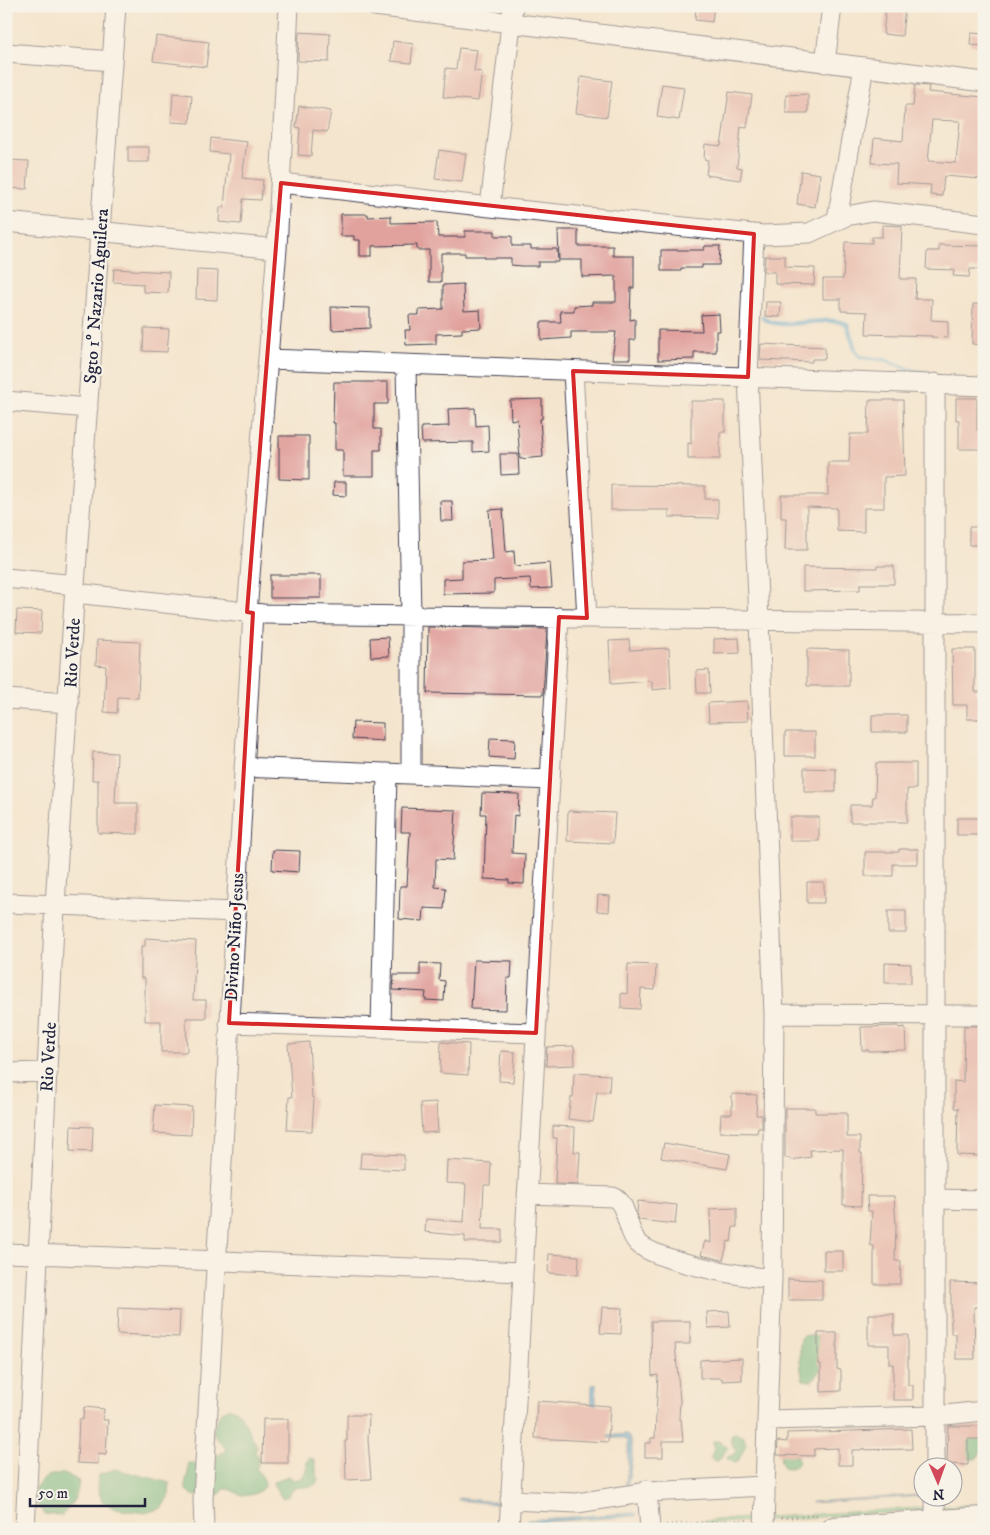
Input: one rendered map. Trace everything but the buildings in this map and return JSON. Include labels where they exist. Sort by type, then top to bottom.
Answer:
[{"type":"main road","points":[[827,1522],[869,1528],[984,1519]]},
{"type":"street","name":"Sgto 1º Nazario Aguilera","points":[[75,589],[116,6]]},
{"type":"street","name":"Divino Niño Jesus","points":[[204,1529],[203,1498],[244,767],[250,613],[277,250],[290,6]]},
{"type":"street","points":[[375,6],[512,15],[825,62],[984,82]]},
{"type":"street","points":[[825,62],[832,6]]},
{"type":"street","points":[[490,207],[512,15]]},
{"type":"street","points":[[6,53],[112,61]]},
{"type":"street","points":[[837,219],[864,67]]},
{"type":"street","points":[[281,183],[754,234],[809,233],[837,219],[861,212],[873,211],[984,224]]},
{"type":"street","points":[[6,222],[277,250]]},
{"type":"street","points":[[754,234],[748,376],[774,1014],[772,1278],[764,1524]]},
{"type":"street","points":[[269,359],[984,386]]},
{"type":"street","points":[[406,365],[411,616],[411,774]]},
{"type":"street","points":[[573,371],[587,618]]},
{"type":"street","points":[[935,383],[935,1458]]},
{"type":"street","points":[[6,401],[88,408]]},
{"type":"street","points":[[6,578],[250,613],[984,623]]},
{"type":"street","name":"Rio Verde","points":[[25,1529],[55,905],[75,589]]},
{"type":"street","points":[[508,1529],[559,617]]},
{"type":"street","points":[[6,699],[69,703]]},
{"type":"street","points":[[244,767],[550,780]]},
{"type":"street","points":[[381,1028],[387,773]]},
{"type":"street","points":[[6,903],[236,912]]},
{"type":"street","points":[[774,1014],[984,1015]]},
{"type":"street","points":[[229,1023],[536,1033]]},
{"type":"street","points":[[6,1073],[48,1072]]},
{"type":"street","points":[[527,1194],[618,1198],[634,1237],[638,1244],[647,1249],[695,1265],[761,1278],[772,1278]]},
{"type":"street","points":[[935,1199],[984,1200]]},
{"type":"street","points":[[6,1253],[523,1272]]},
{"type":"street","points":[[768,1420],[935,1416],[984,1411]]},
{"type":"street","points":[[510,1500],[577,1503],[647,1491],[765,1486]]},
{"type":"street","points":[[647,1491],[650,1527]]},
{"type":"street","points":[[935,1508],[935,1522]]},
{"type":"path","points":[[592,1529],[827,1522]]},
{"type":"highlighted area","points":[[281,183],[754,234],[748,377],[573,371],[587,618],[559,617],[536,1033],[229,1023],[253,613],[247,612]]},
{"type":"green space","points":[[802,1336],[818,1337],[821,1341],[821,1369],[812,1381],[803,1380],[800,1358]]},
{"type":"green space","points":[[228,1408],[239,1412],[257,1446],[255,1452],[258,1458],[256,1469],[265,1482],[264,1486],[251,1495],[225,1489],[220,1494],[214,1496],[208,1493],[195,1496],[185,1488],[188,1463],[200,1465],[226,1449],[213,1434],[219,1415]]},
{"type":"green space","points":[[735,1433],[744,1437],[746,1444],[738,1462],[734,1463],[728,1460],[727,1457],[733,1455],[736,1451],[730,1440]]},
{"type":"green space","points":[[971,1435],[984,1435],[984,1449],[976,1459],[966,1459],[965,1445],[968,1444]]},
{"type":"green space","points":[[713,1441],[718,1441],[727,1446],[727,1449],[718,1461],[710,1458],[714,1450]]},
{"type":"green space","points":[[783,1453],[797,1456],[799,1462],[793,1467],[785,1468],[781,1463],[780,1456]]},
{"type":"green space","points":[[309,1458],[314,1459],[318,1482],[314,1485],[294,1489],[288,1496],[282,1498],[273,1484],[274,1481],[289,1476],[294,1480],[301,1478],[307,1471],[307,1461]]},
{"type":"green space","points":[[115,1469],[170,1483],[169,1495],[162,1508],[145,1513],[115,1509],[102,1501],[97,1486],[99,1475]]},
{"type":"green space","points":[[61,1473],[79,1480],[76,1495],[62,1515],[44,1514],[35,1501],[35,1488],[47,1476]]},
{"type":"green space","points":[[984,1504],[984,1507],[617,1529],[568,1529],[917,1508],[962,1508],[962,1505]]},
{"type":"water","points":[[596,1384],[596,1408],[608,1436],[626,1434],[632,1445],[632,1460],[627,1489],[625,1489],[628,1467],[628,1443],[623,1438],[608,1438],[596,1419],[592,1408],[591,1394],[592,1385]]},
{"type":"water","points":[[912,1496],[811,1503],[811,1502]]},
{"type":"water","points":[[459,1498],[496,1502],[495,1504],[458,1500]]},
{"type":"water","points":[[636,1513],[636,1516],[527,1523],[527,1520]]},
{"type":"waterway","points":[[762,317],[770,322],[779,324],[826,321],[837,321],[847,324],[856,352],[861,357],[886,360],[910,370],[937,376]]}]
